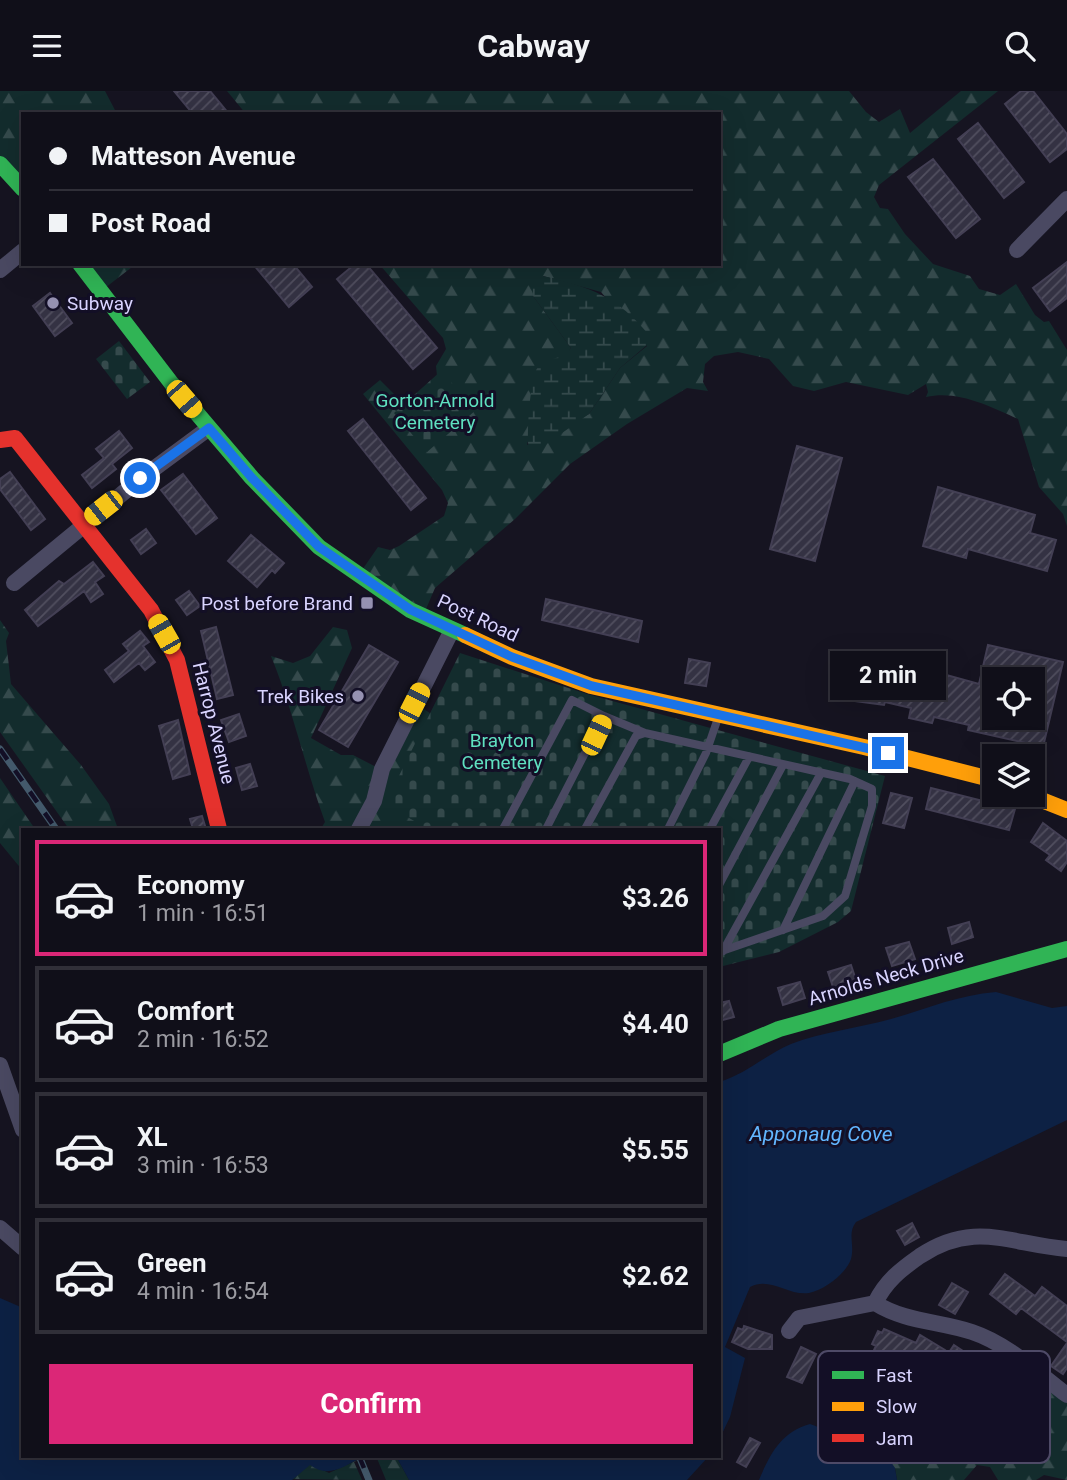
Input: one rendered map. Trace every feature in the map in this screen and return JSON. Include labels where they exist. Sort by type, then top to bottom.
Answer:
[{"type":"main road","points":[[0,164],[21,187]]},
{"type":"main road","name":"Post Road","points":[[82,266],[209,428],[252,478],[319,547],[411,610],[512,657],[592,686],[982,777]]},
{"type":"main road","name":"Harrop Avenue","points":[[2,438],[15,438],[151,610],[177,660],[219,828]]},
{"type":"main road","points":[[1045,801],[1067,810]]},
{"type":"main road","name":"Arnolds Neck Drive","points":[[721,1052],[779,1029],[1067,949]]},
{"type":"street","points":[[1017,250],[1067,199]]},
{"type":"street","points":[[0,270],[21,253]]},
{"type":"street","points":[[14,583],[84,523],[209,428]]},
{"type":"street","points":[[360,828],[374,800],[382,769],[452,629]]},
{"type":"street","points":[[0,1065],[21,1124]]},
{"type":"street","points":[[0,1228],[21,1246]]},
{"type":"street","points":[[789,1331],[799,1318],[875,1303],[895,1274],[950,1239],[984,1235],[1067,1249]]},
{"type":"street","points":[[875,1303],[890,1314],[917,1321],[939,1322],[975,1333],[1009,1351]]},
{"type":"street","points":[[1050,1382],[1067,1395]]},
{"type":"lane","points":[[504,828],[572,700],[645,733],[855,781],[873,789],[872,806],[845,896],[823,916],[721,951]]},
{"type":"lane","points":[[668,828],[708,748],[719,715]]},
{"type":"lane","points":[[547,828],[604,716]]},
{"type":"lane","points":[[586,828],[636,736],[645,733]]},
{"type":"lane","points":[[711,828],[749,757]]},
{"type":"lane","points":[[721,881],[783,765]]},
{"type":"lane","points":[[721,951],[821,773]]},
{"type":"lane","points":[[783,930],[855,781]]},
{"type":"green space","points":[[0,91],[105,91],[116,112],[21,112],[21,192],[0,168]]},
{"type":"green space","points":[[227,91],[849,91],[866,112],[879,122],[900,109],[910,133],[961,91],[998,91],[879,185],[874,197],[880,208],[888,209],[905,234],[933,264],[970,276],[979,289],[1000,295],[1016,284],[1035,315],[1044,322],[1049,321],[1067,350],[1067,526],[1063,514],[1039,487],[1018,419],[962,397],[926,397],[926,384],[908,395],[846,382],[814,391],[793,386],[769,359],[738,352],[714,356],[705,364],[703,382],[708,391],[687,388],[627,424],[570,464],[515,519],[435,588],[423,616],[360,573],[378,547],[390,550],[399,546],[444,516],[448,503],[442,490],[363,394],[380,380],[400,400],[419,397],[437,376],[436,366],[446,349],[443,338],[381,266],[721,266],[721,112],[244,112]],"holes":[[[543,276],[601,292],[647,346],[620,368],[589,414],[527,445],[548,362],[566,355],[571,348],[533,296]]]},
{"type":"green space","points":[[81,266],[133,266],[101,291]]},
{"type":"green space","points":[[543,276],[602,295],[626,311],[649,335],[647,345],[620,368],[589,414],[545,445],[529,449],[529,407],[535,373],[542,364],[571,348],[533,296],[532,283]]},
{"type":"green space","points":[[119,341],[150,382],[127,399],[96,359]]},
{"type":"green space","name":"Gorton-Arnold Cemetery","points":[[441,371],[476,410],[427,452],[394,413]]},
{"type":"green space","points":[[0,620],[9,633],[6,641],[11,684],[81,765],[109,804],[118,828],[68,828],[0,732]]},
{"type":"green space","points":[[333,627],[347,630],[352,648],[311,738],[341,755],[353,755],[382,770],[417,704],[438,719],[441,828],[322,827],[325,822],[271,656],[293,663],[310,656]]},
{"type":"green space","name":"Brayton Cemetery","points":[[460,653],[587,694],[885,776],[851,911],[838,922],[779,952],[721,966],[721,828],[426,828],[385,804]]},
{"type":"green space","points":[[0,778],[34,828],[21,828],[21,869],[0,843]]},
{"type":"green space","points":[[1050,1384],[1067,1396],[1067,1480],[1044,1475],[1036,1480],[998,1480],[990,1467],[977,1465],[964,1480],[897,1480],[895,1468],[881,1463],[1050,1463]]},
{"type":"green space","points":[[362,1458],[354,1462],[362,1480],[291,1479],[310,1464],[329,1473]]},
{"type":"green space","points":[[377,1458],[397,1458],[409,1480],[386,1480]]},
{"type":"water","name":"Apponaug Cove","points":[[996,992],[1052,1008],[1067,1006],[1067,1120],[856,1222],[852,1231],[852,1254],[848,1265],[834,1281],[821,1289],[801,1293],[765,1284],[750,1287],[725,1347],[745,1358],[730,1417],[721,1436],[721,1081],[791,1044]]},
{"type":"water","points":[[0,1298],[21,1307],[21,1458],[360,1458],[330,1471],[310,1465],[292,1480],[0,1480]]},
{"type":"water","points":[[810,1424],[818,1427],[818,1463],[892,1463],[897,1480],[759,1480],[778,1445],[791,1432]]},
{"type":"water","points":[[397,1458],[707,1458],[687,1480],[409,1480]]},
{"type":"building","points":[[174,91],[210,91],[227,112],[191,112]]},
{"type":"building","points":[[1021,91],[1033,91],[1067,134],[1067,149],[1050,162],[1005,104]]},
{"type":"building","points":[[978,123],[1024,182],[1004,198],[958,139]]},
{"type":"building","points":[[933,159],[980,219],[956,238],[908,177]]},
{"type":"building","points":[[1067,262],[1067,298],[1050,311],[1033,288]]},
{"type":"building","points":[[255,266],[295,266],[312,287],[289,307]]},
{"type":"building","points":[[353,266],[368,266],[437,348],[413,369],[337,279]]},
{"type":"building","points":[[50,293],[72,323],[55,336],[33,306]]},
{"type":"building","points":[[363,419],[426,498],[411,510],[348,431]]},
{"type":"building","points":[[119,431],[132,448],[112,464],[116,469],[92,488],[82,475],[104,458],[96,449]]},
{"type":"building","points":[[797,446],[842,458],[815,561],[770,549]]},
{"type":"building","points":[[10,472],[45,519],[31,530],[0,489],[0,479]]},
{"type":"building","points":[[183,474],[217,518],[196,534],[161,490]]},
{"type":"building","points":[[938,487],[1035,515],[1030,533],[1056,540],[1047,571],[968,549],[966,558],[923,546]]},
{"type":"building","points":[[146,529],[156,543],[141,554],[131,540]]},
{"type":"building","points":[[251,535],[284,563],[275,573],[272,570],[257,587],[228,561]]},
{"type":"building","points":[[93,562],[104,576],[95,582],[103,594],[91,602],[84,591],[38,626],[25,610],[59,581],[64,584]]},
{"type":"building","points":[[189,591],[200,606],[187,615],[176,600]]},
{"type":"building","points":[[546,599],[642,621],[638,642],[542,620]]},
{"type":"building","points":[[216,627],[233,695],[217,699],[201,631]]},
{"type":"building","points":[[140,631],[149,642],[143,646],[155,662],[145,670],[139,663],[114,682],[105,670],[129,651],[123,644]]},
{"type":"building","name":"Trek Bikes","points":[[369,645],[398,662],[348,747],[319,730]]},
{"type":"building","points":[[988,645],[1063,662],[1044,744],[1030,744],[968,730],[969,725],[934,717],[932,723],[909,718],[911,708],[885,702],[884,705],[854,701],[858,683],[871,686],[874,673],[891,677],[890,681],[916,687],[921,668],[979,684],[982,671],[982,730],[1045,730],[1045,667],[983,667]]},
{"type":"building","points":[[689,659],[710,663],[706,686],[685,683]]},
{"type":"building","points":[[239,714],[246,736],[229,742],[221,720]]},
{"type":"building","points":[[178,720],[190,774],[173,779],[159,726]]},
{"type":"building","points":[[250,764],[257,786],[242,790],[236,768]]},
{"type":"building","points":[[931,788],[982,801],[982,807],[1015,809],[1009,830],[926,809]]},
{"type":"building","points":[[891,793],[912,798],[904,828],[883,823]]},
{"type":"building","points":[[202,816],[206,828],[193,828],[190,819]]},
{"type":"building","points":[[1043,823],[1067,841],[1067,862],[1061,871],[1046,860],[1050,855],[1031,842]]},
{"type":"building","points":[[969,922],[973,937],[952,944],[948,928]]},
{"type":"building","points":[[909,942],[915,959],[892,966],[886,948]]},
{"type":"building","points":[[851,965],[857,983],[834,990],[828,972]]},
{"type":"building","points":[[800,982],[805,998],[783,1005],[778,988]]},
{"type":"building","points":[[729,1001],[734,1017],[721,1020],[721,1003]]},
{"type":"building","points":[[912,1223],[919,1237],[905,1245],[897,1231]]},
{"type":"building","points":[[1005,1274],[1035,1296],[1042,1287],[1067,1306],[1067,1342],[1021,1308],[1016,1314],[990,1294]]},
{"type":"building","points":[[952,1283],[968,1292],[955,1314],[939,1305]]},
{"type":"building","points":[[744,1326],[772,1335],[772,1349],[748,1349],[732,1342],[738,1328],[743,1330]]},
{"type":"building","points":[[884,1329],[916,1343],[920,1335],[945,1350],[876,1351],[874,1350],[876,1346],[872,1344],[878,1331],[882,1333]]},
{"type":"building","points":[[1067,1343],[1067,1368],[1063,1374],[1051,1366]]},
{"type":"building","points":[[954,1345],[963,1351],[950,1351]]},
{"type":"building","points":[[801,1347],[816,1354],[802,1383],[787,1377]]},
{"type":"building","points":[[750,1438],[760,1443],[746,1467],[737,1462]]},
{"type":"railway","points":[[0,749],[55,828]]},
{"type":"railway","points":[[360,1458],[369,1480]]},
{"type":"traffic: fast","points":[[0,164],[21,187]]},
{"type":"traffic: fast","points":[[82,266],[172,384],[252,478],[319,547],[410,610],[465,635]]},
{"type":"traffic: fast","points":[[721,1053],[779,1029],[1067,949]]},
{"type":"traffic: slow","points":[[465,635],[512,657],[591,686],[864,747],[982,777]]},
{"type":"traffic: slow","points":[[1045,801],[1067,810]]},
{"type":"traffic: jam","points":[[0,440],[15,438],[151,610],[177,660],[219,828]]},
{"type":"place","name":"Subway","points":[[53,303]]},
{"type":"place","name":"Post before Brand","points":[[367,603]]},
{"type":"place","name":"Trek Bikes","points":[[358,696]]},
{"type":"route","points":[[140,478],[209,428],[252,478],[319,547],[411,610],[512,657],[592,686],[888,753]]}]
